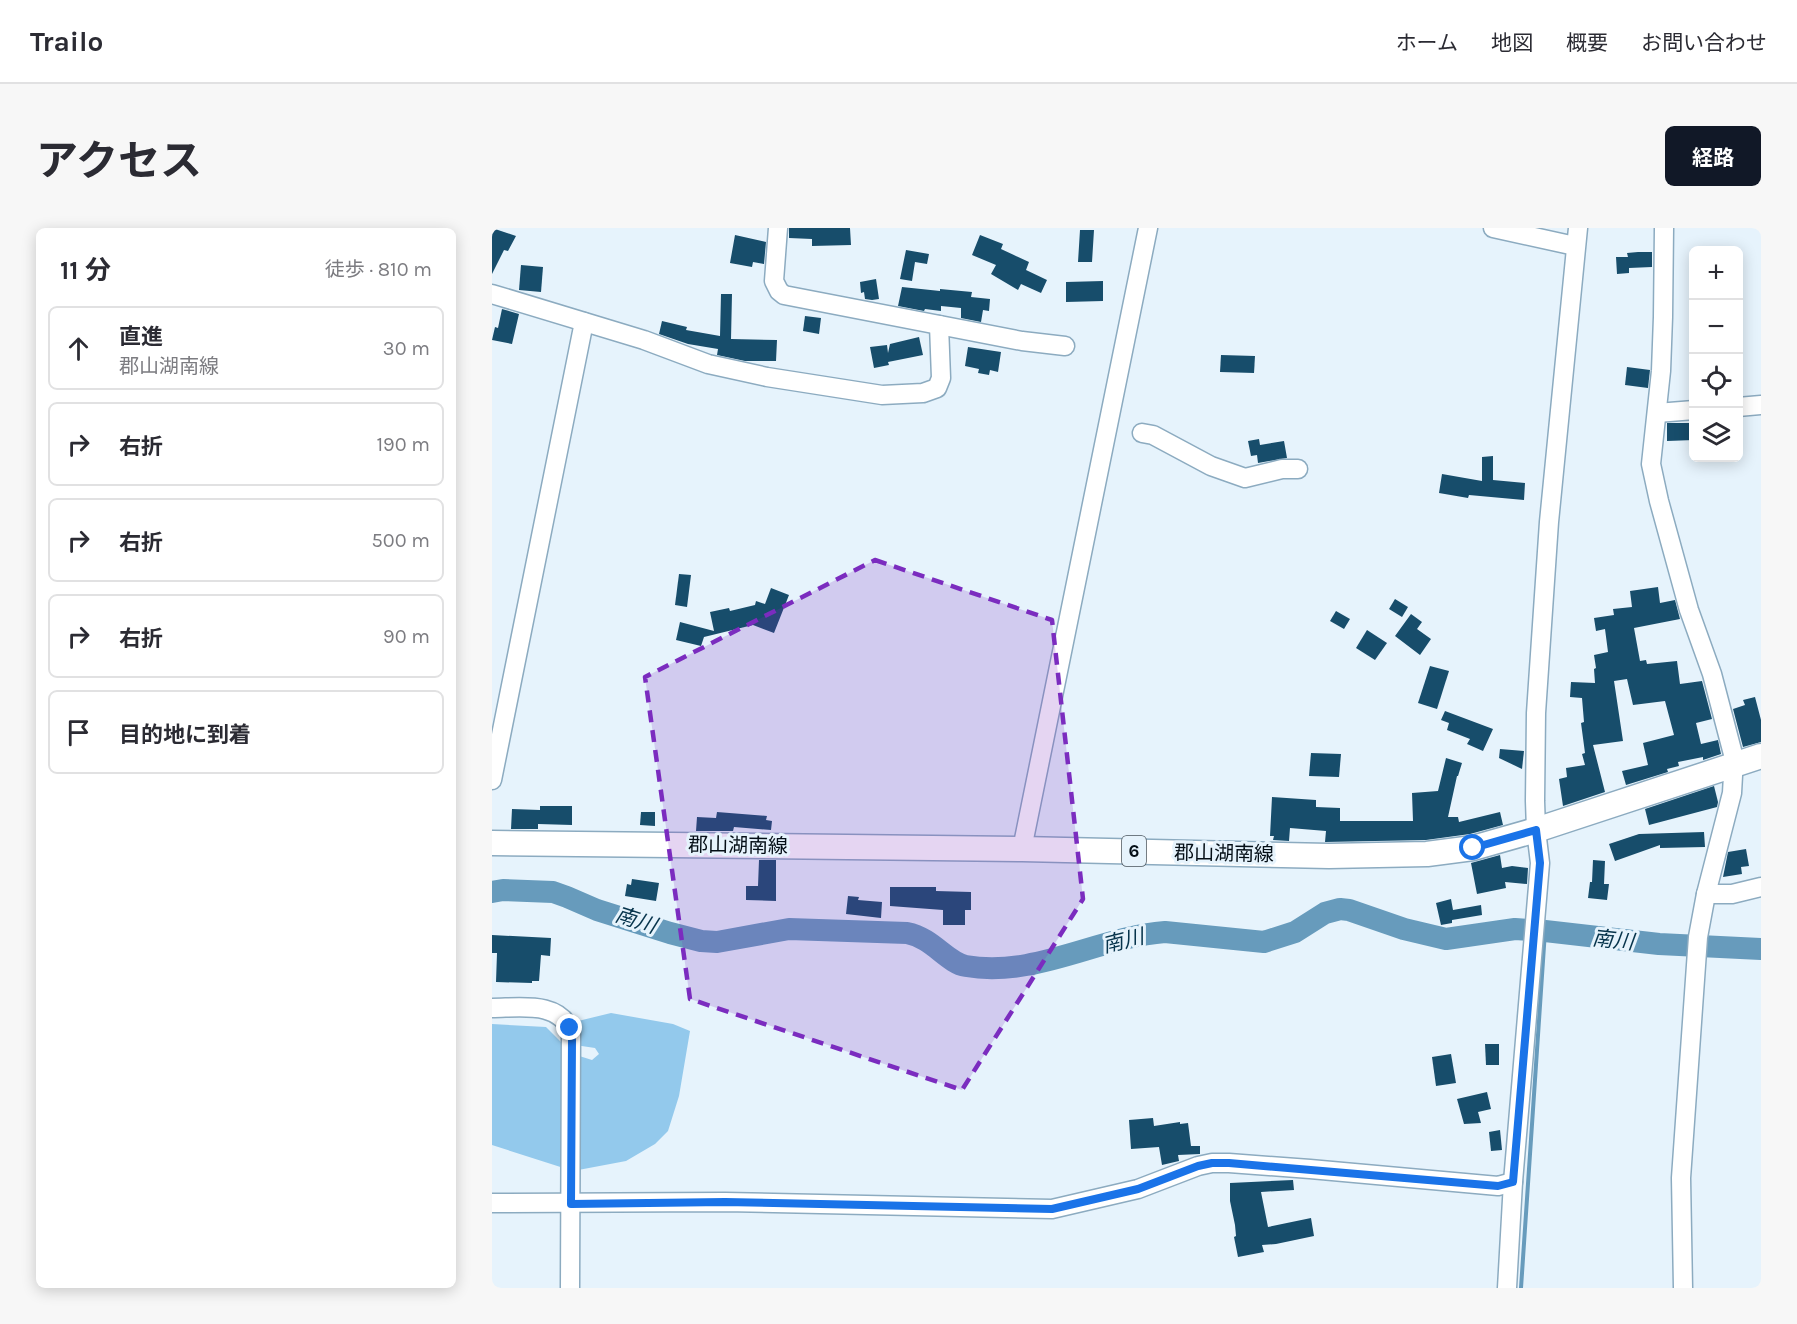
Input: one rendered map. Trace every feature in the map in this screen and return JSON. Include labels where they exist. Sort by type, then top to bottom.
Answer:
[{"type":"main road","name":"郡山湖南線","points":[[492,843],[1317,855],[1427,854],[1473,848],[1536,830],[1761,756]]},
{"type":"street","points":[[778,228],[774,282],[784,295],[939,326],[1022,341],[1065,346]]},
{"type":"street","points":[[1022,849],[1149,228]]},
{"type":"street","points":[[1493,228],[1577,237],[1549,522],[1536,713],[1536,830],[1540,863],[1513,1182],[1507,1288]]},
{"type":"street","points":[[1664,228],[1663,317],[1657,413],[1651,464],[1689,610],[1712,674],[1733,753],[1732,793],[1706,894],[1698,937],[1681,1178],[1683,1288]]},
{"type":"street","points":[[492,294],[644,340],[708,364],[767,377],[895,395],[923,393],[937,388],[940,378],[939,326]]},
{"type":"street","points":[[492,780],[584,322]]},
{"type":"street","points":[[1743,407],[1761,405]]},
{"type":"street","points":[[1657,413],[1689,410]]},
{"type":"street","points":[[1142,433],[1153,435],[1211,466],[1245,478],[1282,469],[1298,469]]},
{"type":"street","points":[[1706,894],[1732,894],[1761,887]]},
{"type":"street","points":[[492,1008],[548,1009],[561,1017],[570,1028],[572,1040],[570,1288]]},
{"type":"street","points":[[492,1203],[725,1202],[1052,1209],[1138,1189],[1198,1166],[1212,1163],[1498,1186],[1513,1182]]},
{"type":"highlighted area","points":[[875,560],[1052,620],[1083,899],[962,1090],[690,999],[645,677]]},
{"type":"shaded area","points":[[611,1013],[673,1024],[690,1031],[679,1096],[668,1131],[655,1144],[626,1161],[573,1171],[492,1145],[492,1024],[546,1027],[573,1054],[592,1060],[599,1054],[595,1048],[575,1045],[574,1022]]},
{"type":"building","points":[[492,228],[516,236],[508,251],[504,250],[492,274]]},
{"type":"building","points":[[789,228],[850,228],[851,245],[812,246],[812,239],[789,238]]},
{"type":"building","points":[[1080,230],[1094,230],[1092,262],[1078,262]]},
{"type":"building","points":[[735,235],[766,242],[764,264],[753,262],[752,267],[730,263]]},
{"type":"building","points":[[980,235],[1003,244],[1001,249],[1029,262],[1026,270],[1047,280],[1041,293],[1021,284],[1018,290],[991,274],[996,265],[972,255]]},
{"type":"building","points":[[906,250],[929,254],[927,264],[915,262],[912,281],[900,279]]},
{"type":"building","points":[[1652,252],[1652,267],[1629,268],[1629,273],[1617,274],[1616,257],[1628,257],[1627,253]]},
{"type":"building","points":[[521,265],[543,267],[541,292],[519,290]]},
{"type":"building","points":[[876,279],[879,299],[865,299],[864,292],[861,293],[860,282]]},
{"type":"building","points":[[1103,281],[1103,301],[1066,302],[1066,282]]},
{"type":"building","points":[[902,287],[972,292],[971,297],[990,299],[989,311],[983,310],[981,322],[961,318],[961,308],[941,306],[941,311],[925,309],[924,311],[898,306]]},
{"type":"building","points":[[721,294],[732,294],[731,339],[777,340],[776,361],[745,361],[717,355],[718,349],[688,344],[659,334],[662,321],[687,327],[686,330],[720,336]]},
{"type":"building","points":[[502,309],[519,314],[512,344],[492,340],[495,327],[498,328]]},
{"type":"building","points":[[805,316],[821,318],[819,334],[803,331]]},
{"type":"building","points":[[919,337],[923,355],[888,362],[889,365],[874,368],[870,347],[887,345],[888,353],[890,344]]},
{"type":"building","points":[[968,347],[1001,352],[998,372],[990,370],[989,375],[978,373],[979,369],[965,366]]},
{"type":"building","points":[[1221,355],[1255,356],[1254,373],[1220,372]]},
{"type":"building","points":[[1627,367],[1650,370],[1648,388],[1625,385]]},
{"type":"building","points":[[1667,423],[1689,423],[1689,440],[1667,441]]},
{"type":"building","points":[[1259,439],[1260,445],[1284,441],[1287,458],[1258,463],[1257,455],[1251,456],[1248,441]]},
{"type":"building","points":[[1493,456],[1493,480],[1525,483],[1524,500],[1469,495],[1468,498],[1439,493],[1442,474],[1482,481],[1482,457]]},
{"type":"building","points":[[679,574],[691,575],[687,607],[675,605]]},
{"type":"building","points":[[1658,587],[1660,603],[1675,600],[1680,619],[1634,628],[1640,661],[1646,660],[1647,664],[1677,661],[1680,684],[1702,681],[1712,719],[1696,723],[1701,744],[1718,740],[1721,754],[1703,760],[1703,757],[1678,762],[1679,766],[1667,769],[1668,772],[1626,785],[1622,771],[1648,765],[1643,743],[1674,735],[1665,701],[1633,705],[1627,679],[1614,681],[1623,741],[1593,745],[1605,792],[1563,806],[1559,779],[1567,777],[1566,768],[1585,765],[1582,754],[1585,753],[1581,723],[1584,722],[1582,698],[1570,697],[1571,682],[1595,683],[1594,655],[1608,652],[1605,629],[1596,631],[1594,618],[1614,615],[1613,609],[1632,607],[1630,591]]},
{"type":"building","points":[[771,588],[789,595],[774,633],[753,625],[704,637],[701,646],[676,640],[680,622],[714,631],[710,612],[729,608],[730,611],[755,605],[756,601],[765,604]]},
{"type":"building","points":[[1395,599],[1408,607],[1402,617],[1389,609]]},
{"type":"building","points":[[1336,611],[1350,619],[1344,629],[1330,621]]},
{"type":"building","points":[[1411,614],[1422,622],[1417,629],[1431,639],[1420,655],[1395,636]]},
{"type":"building","points":[[1367,630],[1387,643],[1375,660],[1356,648]]},
{"type":"building","points":[[1430,666],[1449,671],[1437,709],[1418,703]]},
{"type":"building","points":[[1755,697],[1761,720],[1761,742],[1743,747],[1733,709],[1745,705],[1743,700]]},
{"type":"building","points":[[1445,711],[1493,729],[1483,751],[1467,744],[1470,739],[1447,730],[1449,723],[1441,720]]},
{"type":"building","points":[[1500,749],[1524,751],[1522,769],[1499,758]]},
{"type":"building","points":[[1311,753],[1341,754],[1339,777],[1309,776]]},
{"type":"building","points":[[1446,758],[1462,763],[1448,817],[1458,817],[1459,822],[1500,812],[1503,825],[1470,834],[1426,840],[1325,842],[1326,831],[1290,828],[1289,841],[1273,840],[1274,836],[1270,836],[1272,797],[1316,800],[1316,807],[1340,808],[1340,821],[1413,821],[1412,793],[1438,791]]},
{"type":"building","points":[[1714,786],[1717,807],[1649,825],[1645,809]]},
{"type":"building","points":[[540,806],[572,806],[572,825],[538,824],[538,829],[511,829],[512,809],[540,810]]},
{"type":"building","points":[[641,812],[655,812],[655,826],[640,825]]},
{"type":"building","points":[[717,812],[767,816],[766,820],[772,821],[771,830],[734,827],[733,831],[696,831],[697,817],[716,818]]},
{"type":"building","points":[[1704,832],[1705,847],[1660,848],[1660,845],[1615,861],[1609,844],[1639,834]]},
{"type":"building","points":[[1746,849],[1749,866],[1741,867],[1742,874],[1723,877],[1728,852]]},
{"type":"building","points":[[1500,855],[1502,868],[1512,866],[1528,868],[1527,884],[1505,882],[1506,888],[1477,894],[1471,863]]},
{"type":"building","points":[[759,860],[776,860],[776,901],[746,900],[746,886],[758,886]]},
{"type":"building","points":[[1593,860],[1605,861],[1604,884],[1609,884],[1607,900],[1588,898],[1590,882],[1592,882]]},
{"type":"building","points":[[632,879],[659,883],[656,901],[625,896],[627,884],[631,885]]},
{"type":"building","points":[[890,887],[936,887],[936,891],[971,892],[971,910],[965,910],[965,925],[943,925],[943,910],[890,906]]},
{"type":"building","points":[[848,896],[859,897],[858,900],[882,902],[881,918],[846,914]]},
{"type":"building","points":[[1451,899],[1453,910],[1481,905],[1482,915],[1452,920],[1452,923],[1441,925],[1436,903]]},
{"type":"building","points":[[492,935],[551,938],[550,956],[541,955],[539,981],[532,981],[532,983],[496,982],[497,953],[492,953]]},
{"type":"building","points":[[1485,1044],[1499,1044],[1499,1065],[1486,1065]]},
{"type":"building","points":[[1451,1054],[1456,1083],[1436,1086],[1432,1057]]},
{"type":"building","points":[[1487,1092],[1491,1109],[1478,1112],[1481,1123],[1464,1124],[1457,1099]]},
{"type":"building","points":[[1153,1118],[1154,1126],[1188,1123],[1191,1146],[1200,1146],[1200,1154],[1178,1155],[1179,1161],[1162,1165],[1159,1147],[1131,1149],[1129,1120]]},
{"type":"building","points":[[1500,1130],[1502,1150],[1491,1151],[1489,1132]]},
{"type":"building","points":[[1293,1180],[1294,1190],[1261,1192],[1268,1227],[1311,1218],[1314,1236],[1262,1245],[1264,1252],[1238,1257],[1230,1201],[1230,1183]]},
{"type":"waterway","name":"南川","points":[[492,892],[503,890],[553,892],[597,910],[701,941],[717,942],[789,929],[907,933],[925,940],[959,964],[992,968],[1042,962],[1115,941],[1165,932],[1264,942],[1295,932],[1325,913],[1340,909],[1404,929],[1446,939],[1515,929],[1659,944],[1761,949]]},
{"type":"waterway","points":[[1521,1288],[1545,931]]},
{"type":"route","points":[[570,1028],[572,1040],[571,1204],[725,1202],[1052,1209],[1138,1189],[1198,1166],[1212,1163],[1310,1169],[1498,1186],[1513,1182],[1540,863],[1536,830],[1473,848]]}]
